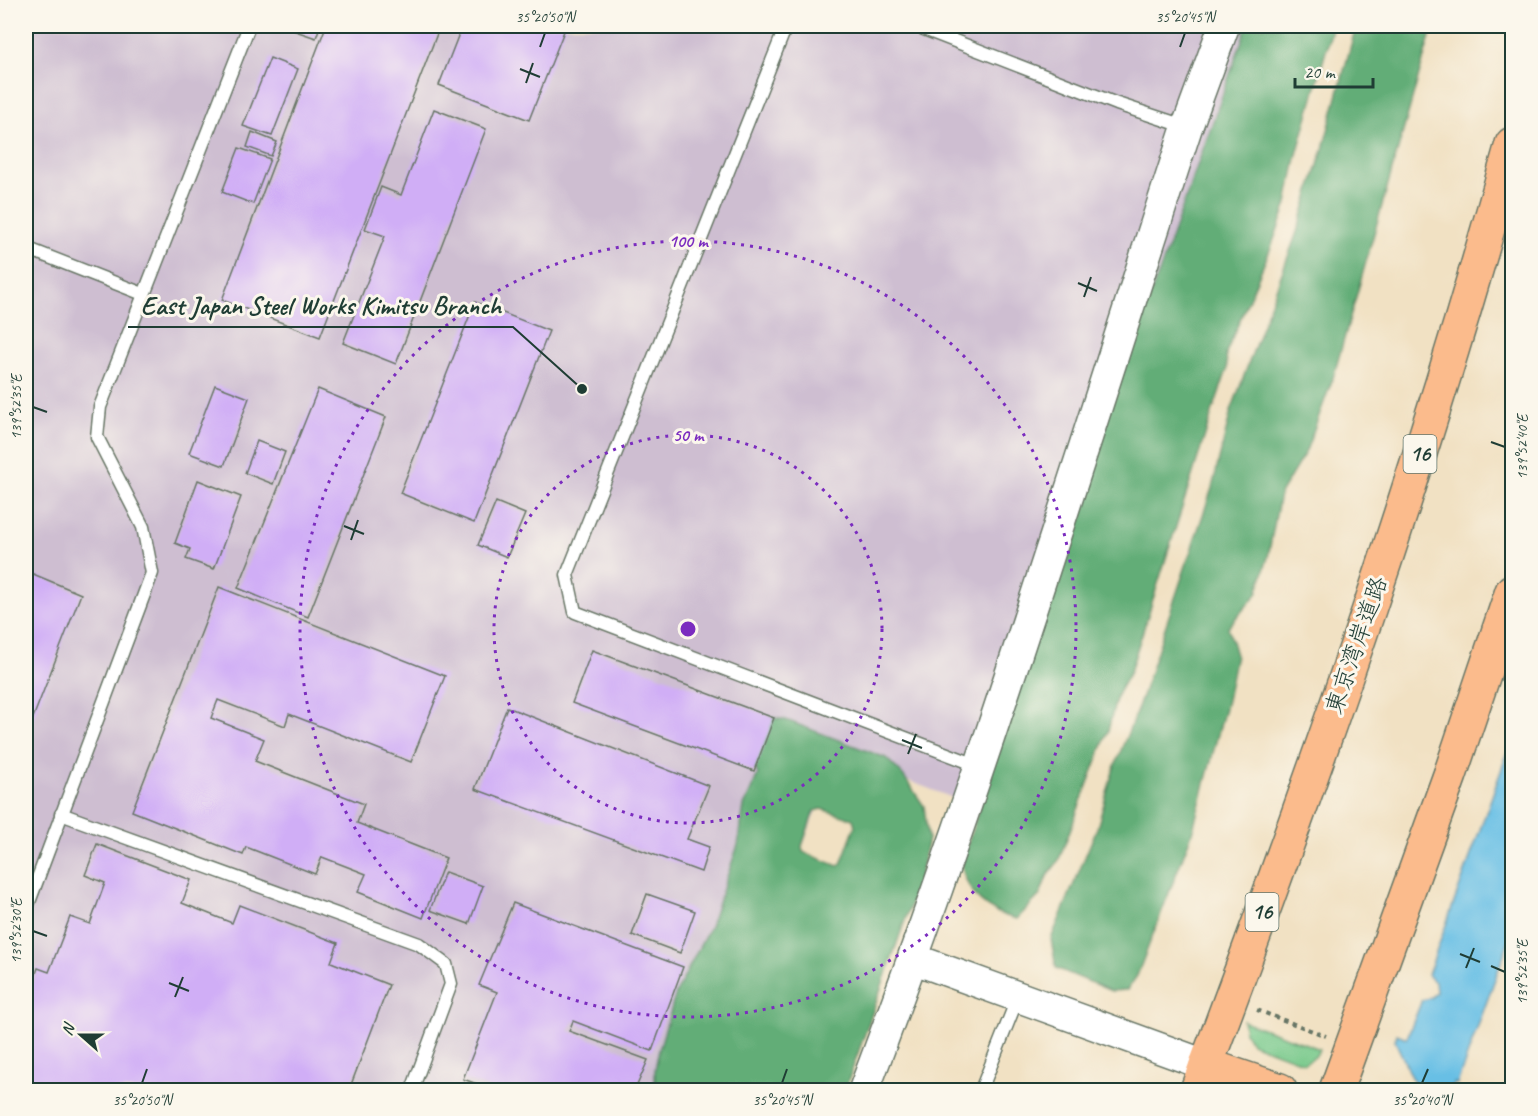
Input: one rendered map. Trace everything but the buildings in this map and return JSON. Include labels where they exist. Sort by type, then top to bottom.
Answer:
[{"type":"highway","name":"東京湾岸道路","points":[[1202,1078],[1317,760],[1402,510],[1481,258],[1512,144]]},
{"type":"highway","points":[[1336,1090],[1450,775],[1512,591]]},
{"type":"highway","points":[[1202,1078],[1280,1090]]},
{"type":"street","points":[[864,1090],[914,959],[980,766],[1187,128],[1224,26]]},
{"type":"street","points":[[914,959],[1019,996],[1202,1078]]},
{"type":"lane","points":[[26,910],[152,573],[142,527],[97,437],[100,407],[249,26]]},
{"type":"lane","points":[[786,26],[567,575],[575,612],[980,766]]},
{"type":"lane","points":[[915,26],[1117,104],[1187,128]]},
{"type":"lane","points":[[26,248],[143,294]]},
{"type":"lane","points":[[61,814],[419,944],[446,964],[451,984],[412,1090]]},
{"type":"lane","points":[[981,1090],[1019,996]]},
{"type":"path","points":[[1254,1009],[1327,1036]]},
{"type":"shaded area","points":[[26,26],[1264,26],[994,814],[837,753],[713,1090],[26,1090]]},
{"type":"green space","points":[[1247,26],[1333,26],[1296,158],[1287,204],[1226,353],[1227,370],[1130,672],[1117,695],[1108,731],[1058,862],[1047,876],[1040,895],[1017,919],[996,912],[980,901],[968,885],[961,864],[1129,346],[1159,273]]},
{"type":"green space","points":[[1356,26],[1433,26],[1333,378],[1306,451],[1280,494],[1268,557],[1257,594],[1228,627],[1236,655],[1227,700],[1192,833],[1137,976],[1127,990],[1111,991],[1056,968],[1051,939],[1097,828],[1114,768],[1139,705],[1212,488],[1231,411],[1297,232],[1323,149]]},
{"type":"green space","points":[[769,717],[786,720],[886,758],[903,775],[924,806],[928,839],[919,881],[845,1090],[655,1090],[658,1053],[676,993],[710,926],[738,845],[744,806],[758,774],[751,762]],"holes":[[[821,809],[853,819],[855,826],[841,864],[838,866],[803,852],[802,846],[814,811]]]},
{"type":"green space","points":[[1243,1021],[1320,1049],[1315,1057],[1304,1063],[1251,1043],[1245,1032]]},
{"type":"water","points":[[1512,740],[1512,932],[1457,1084],[1454,1083],[1452,1090],[1418,1090],[1395,1041],[1397,1034],[1407,1038],[1422,1000],[1431,998],[1436,992],[1435,982],[1428,975]]},
{"type":"place","name":"East Japan Steel Works Kimitsu Branch","points":[[582,389]]}]
